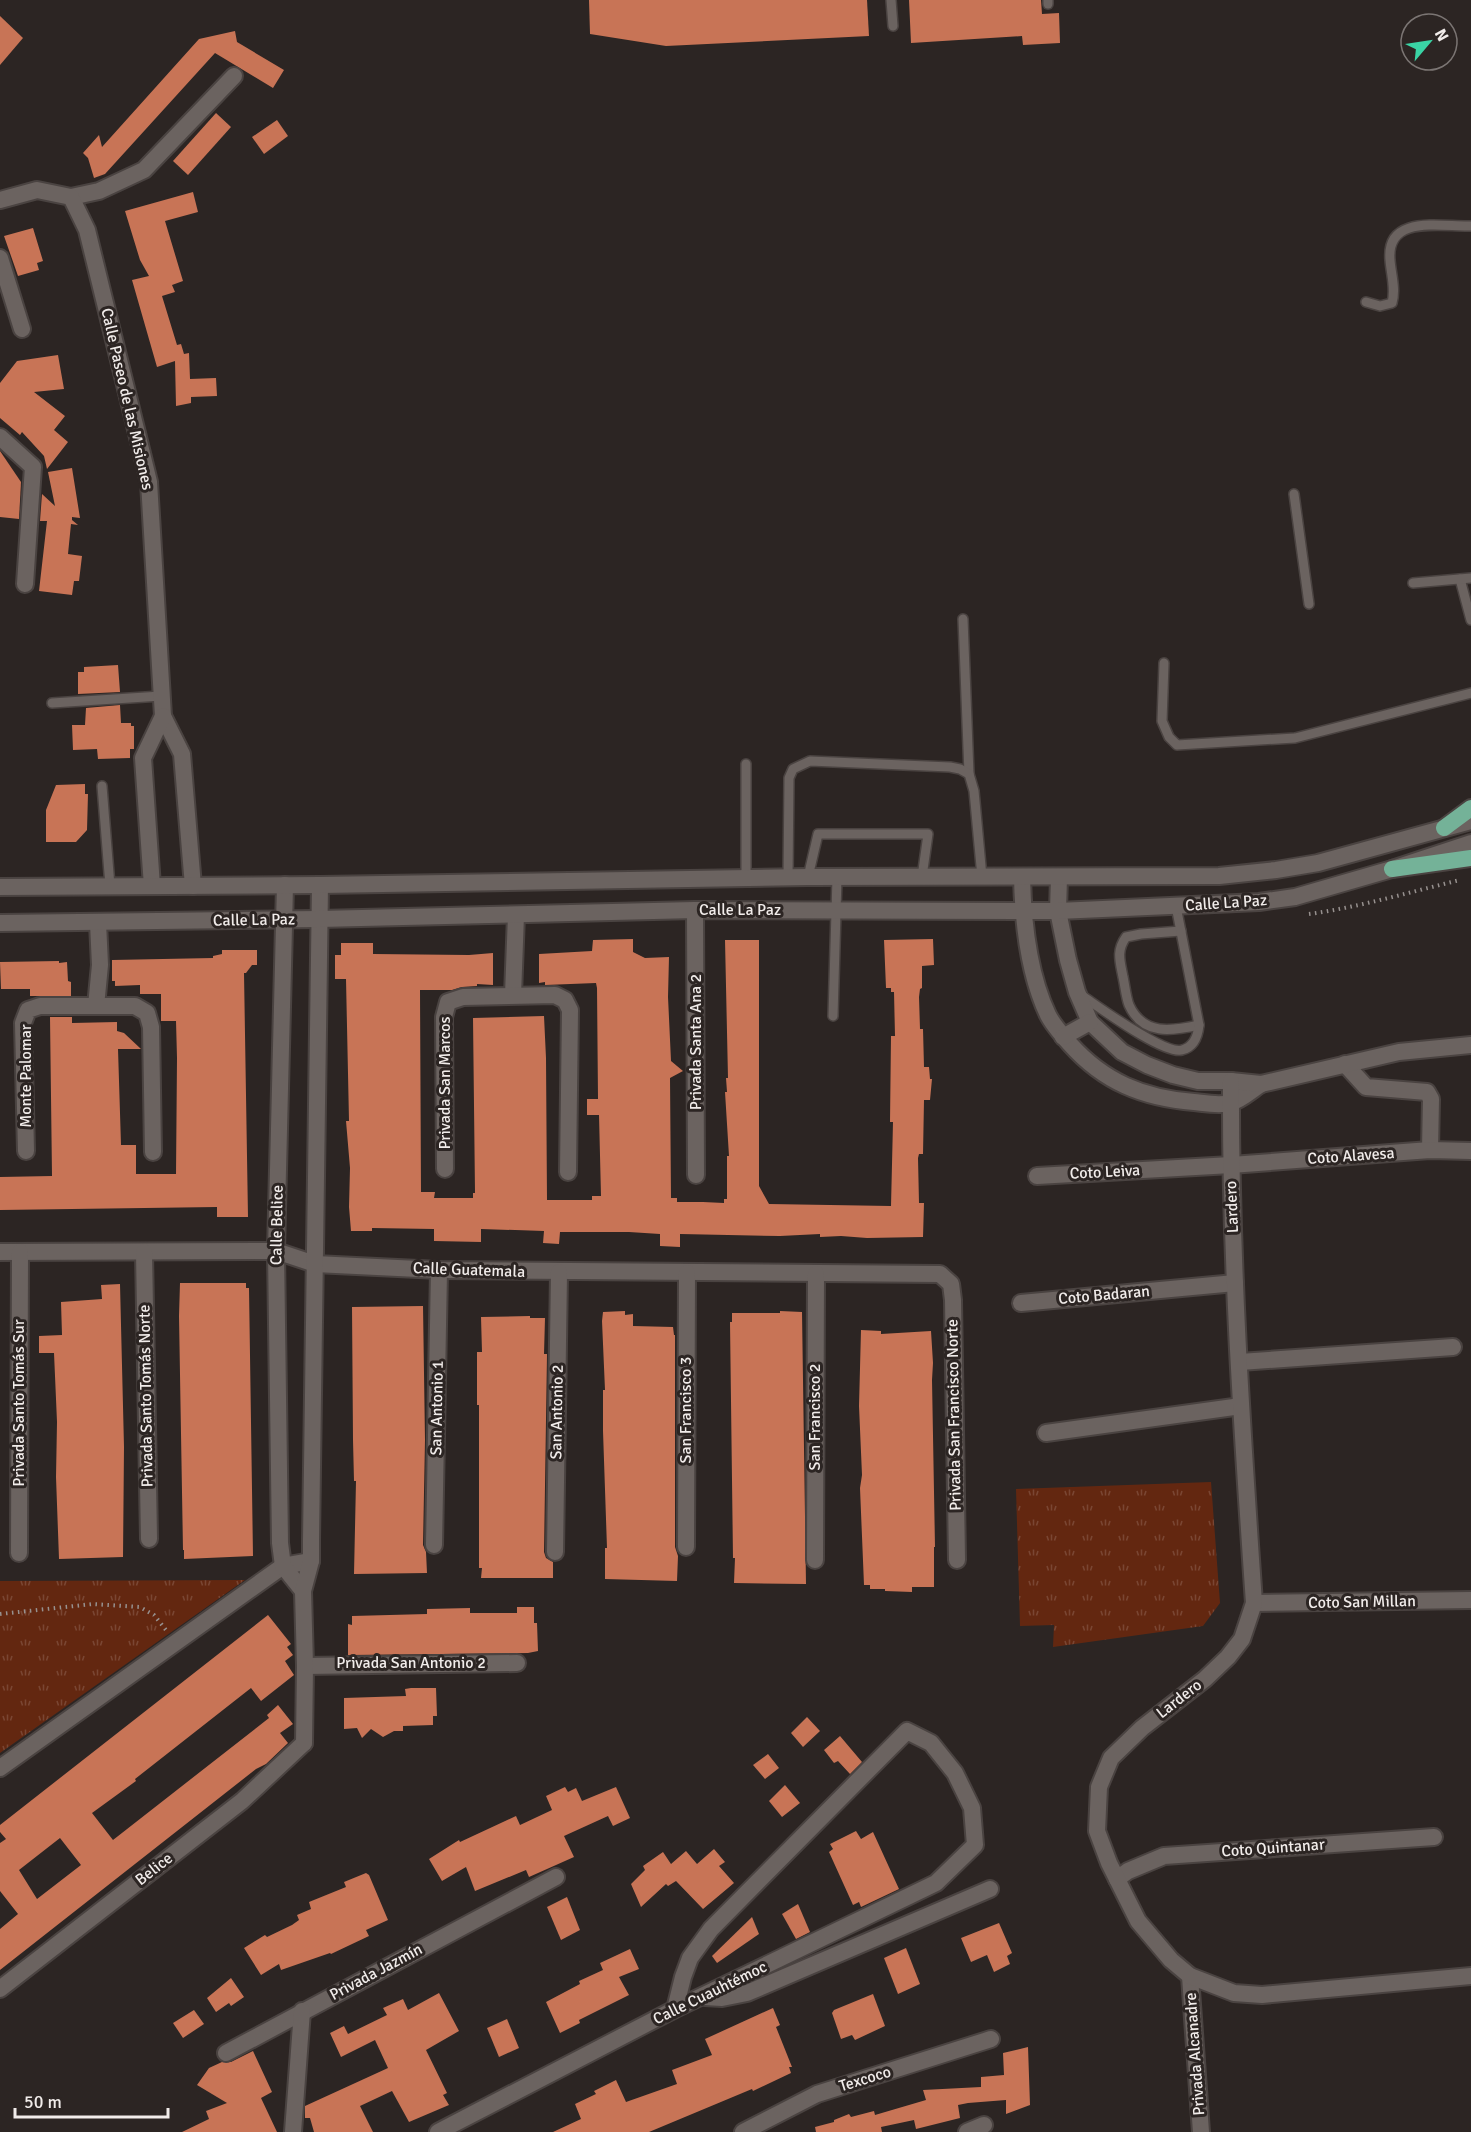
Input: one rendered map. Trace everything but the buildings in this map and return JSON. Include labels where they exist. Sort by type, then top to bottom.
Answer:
[{"type":"highway","points":[[1444,828],[1471,808]]},
{"type":"highway","points":[[1392,869],[1471,858]]},
{"type":"street","points":[[0,200],[37,190],[71,197],[99,192],[144,170],[234,76]]},
{"type":"street","name":"Calle Paseo de las Misiones","points":[[71,197],[87,230],[149,482],[163,716],[182,754],[193,886]]},
{"type":"street","points":[[0,258],[22,329]]},
{"type":"street","points":[[0,436],[33,467],[25,584]]},
{"type":"street","points":[[152,886],[143,758],[163,716]]},
{"type":"street","name":"Calle La Paz","points":[[0,887],[320,885],[788,877],[1219,876],[1318,863],[1471,821]]},
{"type":"street","name":"Calle La Paz","points":[[0,923],[283,920],[695,910],[1023,909],[1058,911],[1259,902],[1296,897],[1471,843]]},
{"type":"street","points":[[1022,877],[1023,909],[1034,975],[1039,996],[1049,1017],[1086,1062],[1104,1075],[1155,1097],[1176,1101],[1231,1103],[1261,1084],[1399,1052],[1471,1045]]},
{"type":"street","points":[[1059,877],[1058,911],[1077,992],[1090,1022],[1122,1053],[1173,1075],[1198,1081],[1261,1084]]},
{"type":"street","name":"Calle Belice","points":[[282,1566],[276,1251],[285,885]]},
{"type":"street","points":[[305,1666],[303,1590],[310,1561],[320,885]]},
{"type":"street","name":"Privada Santa Ana 2","points":[[695,910],[696,1175]]},
{"type":"street","points":[[513,995],[516,915]]},
{"type":"street","points":[[96,1006],[100,965],[98,923]]},
{"type":"street","name":"Privada San Marcos","points":[[445,1169],[444,1017],[448,1002],[463,997],[555,995],[565,1000],[570,1010],[568,1172]]},
{"type":"street","name":"Monte Palomar","points":[[26,1150],[23,1023],[28,1010],[40,1006],[135,1006],[147,1013],[151,1027],[153,1152]]},
{"type":"street","points":[[1064,1037],[1090,1022]]},
{"type":"street","points":[[1345,1064],[1366,1087],[1427,1092],[1431,1099],[1430,1150]]},
{"type":"street","name":"Lardero","points":[[1231,1081],[1235,1283],[1254,1603],[1242,1640],[1228,1657],[1205,1679],[1142,1728],[1111,1758],[1099,1787],[1097,1831],[1138,1921],[1171,1960],[1190,1976],[1234,1993],[1262,1995],[1471,1976]]},
{"type":"street","name":"Coto Alavesa","points":[[1174,1168],[1430,1150],[1471,1151]]},
{"type":"street","name":"Coto Leiva","points":[[1036,1176],[1174,1168]]},
{"type":"street","name":"Calle Guatemala","points":[[0,1252],[276,1251],[315,1264],[439,1270],[940,1274]]},
{"type":"street","name":"Privada Santo Tomás Sur","points":[[19,1553],[20,1252]]},
{"type":"street","name":"Privada Santo Tomás Norte","points":[[144,1252],[149,1539]]},
{"type":"street","name":"San Antonio 1","points":[[434,1545],[439,1270]]},
{"type":"street","name":"San Antonio 2","points":[[555,1552],[558,1272]]},
{"type":"street","name":"San Francisco 3","points":[[686,1547],[687,1273]]},
{"type":"street","name":"San Francisco 2","points":[[815,1560],[816,1274]]},
{"type":"street","name":"Privada San Francisco Norte","points":[[940,1274],[951,1284],[952,1300],[957,1560]]},
{"type":"street","name":"Coto Badaran","points":[[1021,1303],[1235,1283]]},
{"type":"street","points":[[1240,1362],[1453,1347]]},
{"type":"street","points":[[1046,1432],[1241,1406]]},
{"type":"street","points":[[0,1768],[282,1566],[310,1561]]},
{"type":"street","points":[[282,1566],[303,1590]]},
{"type":"street","name":"Coto San Millan","points":[[1254,1603],[1471,1600]]},
{"type":"street","name":"Privada San Antonio 2","points":[[305,1666],[517,1663]]},
{"type":"street","name":"Belice","points":[[0,1989],[242,1800],[304,1743],[305,1666]]},
{"type":"street","name":"Calle Cuauhtémoc","points":[[438,2132],[701,1996],[936,1883],[975,1845],[972,1808],[955,1773],[931,1743],[907,1731],[711,1929],[690,1958],[682,1977],[675,2009]]},
{"type":"street","name":"Coto Quintanar","points":[[1117,1879],[1128,1871],[1164,1856],[1434,1838]]},
{"type":"street","name":"Privada Jazmín","points":[[226,2053],[556,1877]]},
{"type":"street","points":[[701,1996],[722,1998],[747,1993],[990,1888]]},
{"type":"street","name":"Privada Alcanadre","points":[[1190,1976],[1201,2132]]},
{"type":"street","points":[[293,2132],[302,2011]]},
{"type":"street","name":"Texcoco","points":[[743,2132],[817,2094],[992,2039]]},
{"type":"street","points":[[967,2132],[984,2125]]},
{"type":"lane","points":[[891,0],[893,26]]},
{"type":"lane","points":[[1366,302],[1380,306],[1392,303],[1393,286],[1389,253],[1392,239],[1400,231],[1424,225],[1471,226]]},
{"type":"lane","points":[[1294,494],[1309,604]]},
{"type":"lane","points":[[1413,583],[1471,578]]},
{"type":"lane","points":[[1460,579],[1471,620]]},
{"type":"lane","points":[[963,619],[969,774],[975,791],[982,877]]},
{"type":"lane","points":[[1164,663],[1162,721],[1169,737],[1177,745],[1295,738],[1471,693]]},
{"type":"lane","points":[[52,703],[161,696]]},
{"type":"lane","points":[[788,877],[789,777],[799,764],[810,761],[950,767],[969,774]]},
{"type":"lane","points":[[746,764],[747,879]]},
{"type":"lane","points":[[102,786],[110,886]]},
{"type":"lane","points":[[808,877],[818,834],[928,834],[922,877]]},
{"type":"lane","points":[[833,1016],[837,877]]},
{"type":"lane","points":[[1077,992],[1127,1026],[1166,1048],[1181,1051],[1190,1046],[1198,1035],[1199,1025],[1176,906]]},
{"type":"lane","points":[[1181,931],[1126,937],[1119,946],[1118,956],[1129,1004],[1141,1022],[1163,1031],[1199,1025]]},
{"type":"path","points":[[0,1614],[93,1604],[140,1607],[154,1615],[176,1642]]},
{"type":"green space","points":[[1211,1482],[1220,1603],[1203,1626],[1053,1647],[1054,1625],[1020,1626],[1016,1489]]},
{"type":"green space","points":[[245,1580],[0,1753],[0,1581]]}]
